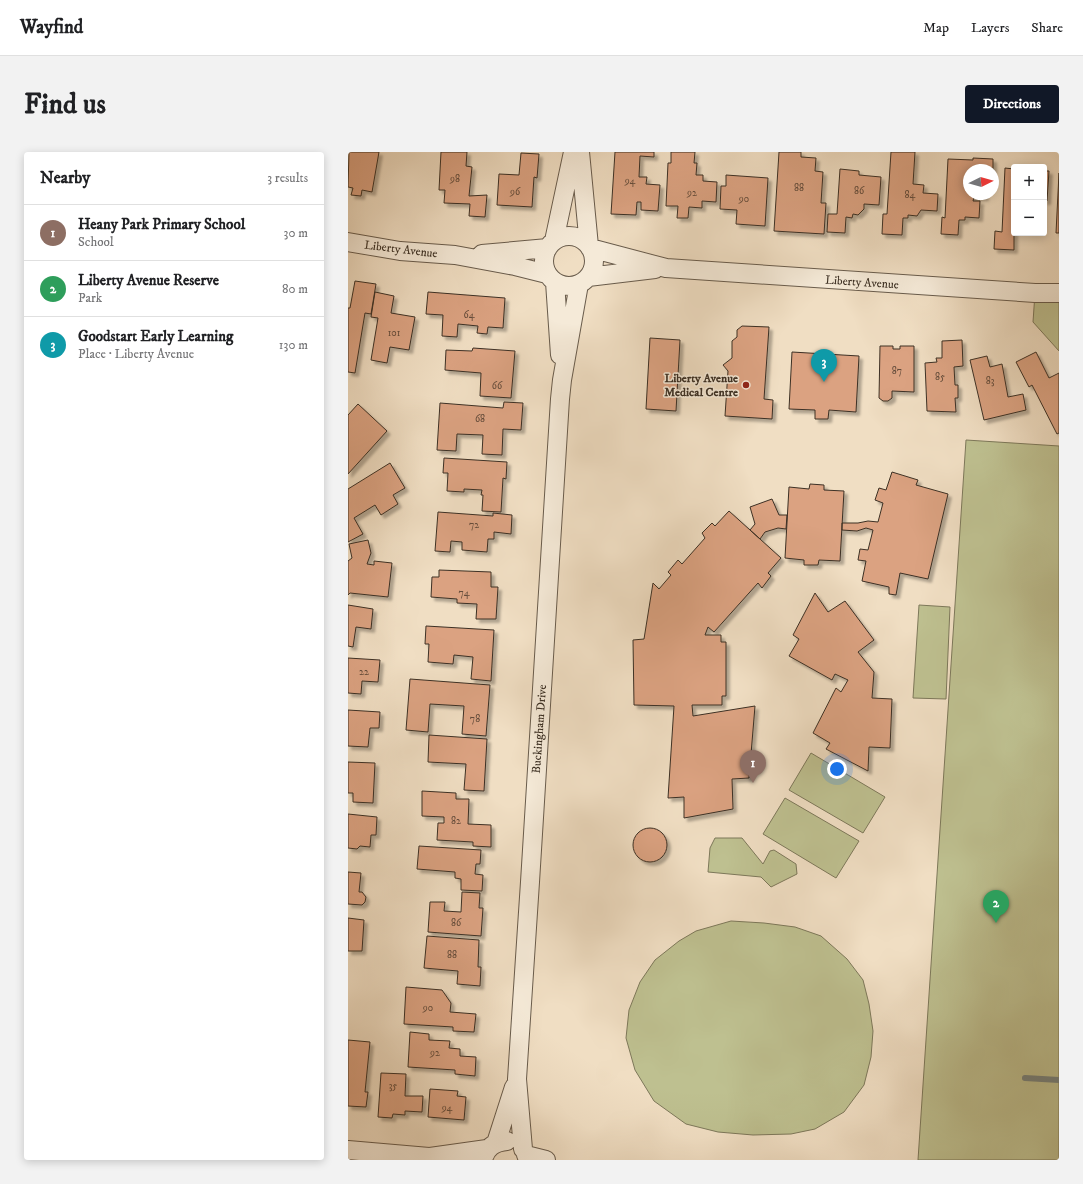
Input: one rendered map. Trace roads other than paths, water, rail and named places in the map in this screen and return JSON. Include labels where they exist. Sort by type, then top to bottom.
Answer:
[{"type":"street","points":[[573,152],[551,244],[544,261],[544,268],[551,278],[563,286],[571,286],[584,281],[592,272],[594,260],[590,247],[580,152]]},
{"type":"street","points":[[551,244],[561,237],[569,236],[583,240],[590,247]]},
{"type":"street","name":"Liberty Avenue","points":[[348,242],[400,251],[455,255],[515,266],[551,278]]},
{"type":"street","name":"Liberty Avenue","points":[[455,255],[509,252],[551,244]]},
{"type":"street","name":"Liberty Avenue","points":[[590,247],[666,268],[1035,293],[1059,293]]},
{"type":"street","name":"Liberty Avenue","points":[[584,281],[666,268]]},
{"type":"street","name":"Buckingham Drive","points":[[551,278],[562,380]]},
{"type":"street","name":"Buckingham Drive","points":[[525,1155],[516,1079],[562,380],[584,281]]},
{"type":"street","name":"Buckingham Drive","points":[[489,1151],[516,1079]]},
{"type":"street","points":[[348,1150],[435,1159],[489,1151],[507,1140],[518,1145],[525,1155],[546,1160]]},
{"type":"waterway","points":[[1025,1078],[1059,1080]]},
{"type":"place","name":"Goodstart Early Learning","points":[[824,382]]},
{"type":"place","name":"Liberty Avenue Medical Centre","points":[[746,385]]},
{"type":"place","name":"Heany Park Primary School","points":[[753,783]]},
{"type":"place","name":"Liberty Avenue Reserve","points":[[996,923]]}]
